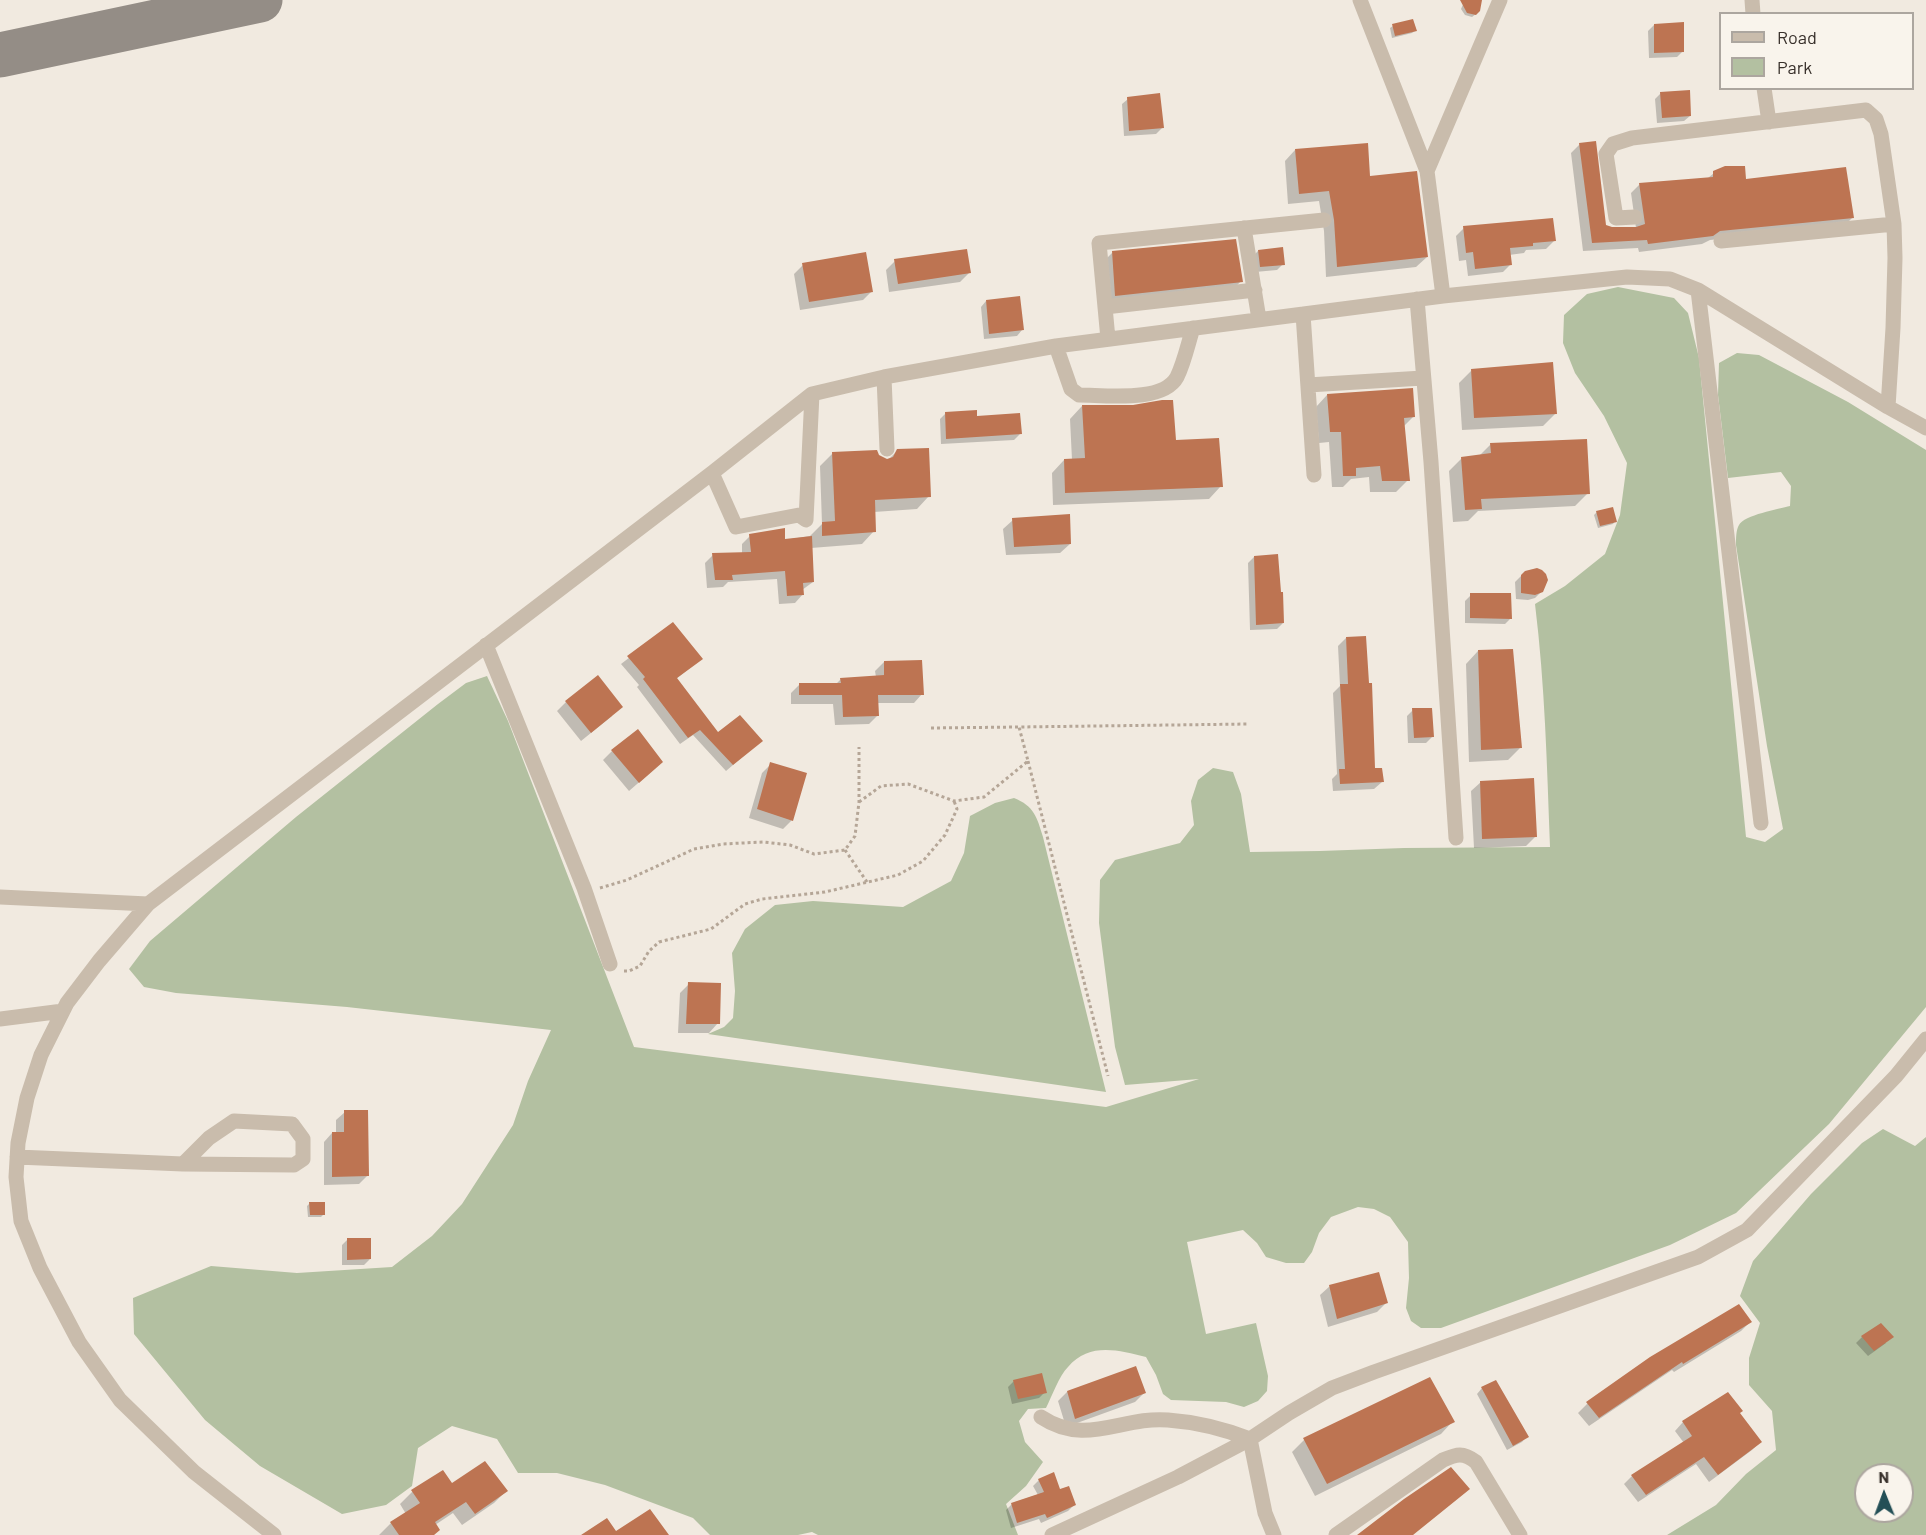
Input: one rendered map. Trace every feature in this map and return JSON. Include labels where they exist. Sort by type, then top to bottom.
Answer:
[{"type":"lane","points":[[1360,0],[1427,171],[1443,296]]},
{"type":"lane","points":[[1427,171],[1500,0]]},
{"type":"lane","points":[[1764,90],[1769,122]]},
{"type":"lane","points":[[1635,217],[1616,218],[1606,154],[1613,144],[1632,138],[1866,110],[1876,119],[1881,134],[1894,224],[1893,328],[1888,407]]},
{"type":"lane","points":[[1108,339],[1099,243],[1324,220]]},
{"type":"lane","points":[[1721,241],[1894,224]]},
{"type":"lane","points":[[1244,228],[1259,319]]},
{"type":"lane","points":[[274,1535],[194,1472],[120,1400],[79,1342],[40,1268],[21,1221],[16,1177],[27,1098],[42,1055],[67,1003],[99,960],[148,904],[812,394],[884,377],[1056,346],[1417,299],[1627,277],[1670,279],[1698,290],[1926,428]]},
{"type":"lane","points":[[1105,307],[1255,290]]},
{"type":"lane","points":[[1698,290],[1761,823]]},
{"type":"lane","points":[[1417,299],[1456,838]]},
{"type":"lane","points":[[1302,314],[1314,475]]},
{"type":"lane","points":[[1056,346],[1071,389],[1079,395],[1153,394],[1169,388],[1177,377],[1193,328]]},
{"type":"lane","points":[[884,377],[887,449]]},
{"type":"lane","points":[[1308,385],[1424,378]]},
{"type":"lane","points":[[712,473],[736,527],[799,515],[806,520],[812,394]]},
{"type":"lane","points":[[486,645],[584,888],[610,964]]},
{"type":"lane","points":[[0,897],[148,904]]},
{"type":"lane","points":[[0,1019],[63,1011]]},
{"type":"lane","points":[[1052,1535],[1178,1477],[1250,1439],[1288,1413],[1332,1388],[1698,1257],[1747,1230],[1896,1076],[1926,1039]]},
{"type":"lane","points":[[17,1157],[183,1164],[294,1165],[303,1159],[303,1138],[292,1124],[234,1121],[209,1138],[183,1164]]},
{"type":"lane","points":[[1041,1417],[1067,1429],[1087,1431],[1143,1421],[1167,1420],[1225,1430],[1250,1439]]},
{"type":"lane","points":[[1250,1439],[1265,1513],[1274,1535]]},
{"type":"lane","points":[[1336,1535],[1455,1455],[1468,1456],[1476,1462],[1520,1535]]},
{"type":"lane","points":[[1261,1535],[1265,1513]]},
{"type":"path","points":[[931,728],[1248,724]]},
{"type":"path","points":[[1019,727],[1108,1076]]},
{"type":"path","points":[[584,888],[605,888],[694,849],[723,844],[763,842],[790,845],[814,854],[845,850],[855,836],[859,802],[859,747]]},
{"type":"path","points":[[859,802],[881,786],[908,784],[954,801],[984,796],[1028,761]]},
{"type":"path","points":[[610,964],[617,971],[629,971],[640,966],[649,951],[659,942],[711,929],[745,904],[762,899],[825,892],[898,875],[924,861],[945,835],[957,809],[954,801]]},
{"type":"path","points":[[845,850],[867,882]]},
{"type":"green space","points":[[1618,287],[1674,298],[1688,313],[1699,358],[1746,837],[1765,842],[1783,829],[1767,746],[1736,534],[1742,521],[1790,506],[1791,486],[1781,472],[1728,478],[1718,395],[1719,363],[1737,353],[1759,355],[1848,402],[1926,450],[1926,1007],[1829,1124],[1736,1213],[1670,1245],[1441,1328],[1421,1328],[1411,1321],[1406,1308],[1409,1278],[1408,1242],[1390,1217],[1374,1209],[1358,1207],[1331,1217],[1319,1233],[1312,1252],[1304,1263],[1286,1263],[1266,1257],[1257,1243],[1243,1230],[1187,1242],[1206,1334],[1256,1323],[1268,1376],[1267,1391],[1258,1401],[1244,1407],[1226,1402],[1171,1400],[1163,1394],[1146,1357],[1115,1350],[1104,1350],[1085,1354],[1076,1359],[1065,1371],[1046,1408],[1028,1409],[1019,1421],[1025,1442],[1043,1462],[1026,1486],[1006,1504],[1018,1535],[818,1535],[812,1532],[798,1535],[710,1535],[693,1518],[605,1485],[557,1473],[518,1473],[497,1439],[452,1426],[418,1448],[412,1486],[386,1505],[342,1514],[260,1466],[205,1420],[134,1334],[133,1298],[211,1266],[297,1273],[392,1267],[432,1236],[462,1204],[513,1125],[528,1081],[551,1030],[347,1007],[176,993],[144,987],[129,969],[150,941],[296,817],[466,683],[487,676],[508,721],[634,1047],[1106,1107],[1199,1079],[1125,1085],[1115,1047],[1099,923],[1100,880],[1115,860],[1180,843],[1194,825],[1191,801],[1198,780],[1213,768],[1233,772],[1241,794],[1250,852],[1550,847],[1547,756],[1535,604],[1565,586],[1605,554],[1620,515],[1627,463],[1604,416],[1575,373],[1563,343],[1564,315],[1587,294]]},
{"type":"green space","points":[[1014,798],[1030,809],[1041,830],[1106,1092],[708,1034],[724,1027],[733,1018],[735,991],[732,953],[745,929],[775,905],[813,901],[903,907],[951,881],[964,853],[970,816],[995,803]]},
{"type":"green space","points":[[1883,1129],[1915,1146],[1926,1137],[1926,1535],[1667,1535],[1716,1505],[1746,1474],[1776,1450],[1772,1411],[1749,1385],[1749,1358],[1760,1323],[1740,1296],[1753,1261],[1811,1194],[1862,1143]]},
{"type":"building","points":[[1460,0],[1482,0],[1480,11],[1476,15],[1467,13]]},
{"type":"building","points":[[1413,19],[1417,31],[1395,36],[1392,24]]},
{"type":"building","points":[[1684,22],[1684,52],[1654,53],[1654,24]]},
{"type":"building","points":[[1690,90],[1691,116],[1662,118],[1660,92]]},
{"type":"building","points":[[1160,93],[1164,128],[1129,131],[1127,97]]},
{"type":"building","points":[[1596,141],[1606,225],[1612,227],[1636,227],[1645,224],[1639,183],[1713,177],[1713,171],[1725,166],[1745,166],[1746,179],[1846,167],[1854,218],[1720,231],[1713,236],[1648,244],[1647,240],[1592,243],[1579,143]]},
{"type":"building","points":[[1368,143],[1370,176],[1417,171],[1428,257],[1337,267],[1334,220],[1329,191],[1299,194],[1295,149]]},
{"type":"building","points":[[1553,218],[1556,241],[1510,248],[1512,265],[1475,269],[1473,252],[1466,253],[1463,226]]},
{"type":"building","points":[[1236,239],[1243,282],[1115,296],[1112,251]]},
{"type":"building","points":[[1283,247],[1285,265],[1260,267],[1258,250]]},
{"type":"building","points":[[967,249],[971,273],[898,284],[894,259]]},
{"type":"building","points":[[866,252],[873,292],[809,302],[802,263]]},
{"type":"building","points":[[1020,296],[1024,330],[989,334],[986,300]]},
{"type":"building","points":[[1553,362],[1557,414],[1474,418],[1471,369]]},
{"type":"building","points":[[1413,388],[1415,417],[1404,418],[1410,481],[1382,481],[1380,466],[1356,468],[1356,476],[1343,476],[1341,432],[1330,432],[1327,394]]},
{"type":"building","points":[[1173,400],[1176,440],[1219,438],[1223,487],[1065,493],[1064,459],[1085,458],[1082,405],[1133,405]]},
{"type":"building","points":[[977,410],[977,416],[1020,413],[1022,434],[946,439],[945,412]]},
{"type":"building","points":[[1587,439],[1590,494],[1481,499],[1482,509],[1465,510],[1461,457],[1491,453],[1490,443]]},
{"type":"building","points":[[929,448],[931,497],[875,500],[876,532],[822,536],[822,522],[835,521],[832,452],[877,450],[879,455],[887,459],[893,457],[897,449]]},
{"type":"building","points":[[1613,507],[1617,522],[1600,526],[1596,511]]},
{"type":"building","points":[[1070,514],[1071,544],[1014,547],[1012,518]]},
{"type":"building","points":[[785,528],[785,539],[812,536],[814,582],[803,583],[804,595],[787,596],[785,571],[732,575],[733,580],[715,580],[712,553],[751,552],[749,534]]},
{"type":"building","points":[[1278,554],[1284,623],[1256,625],[1254,556]]},
{"type":"building","points":[[1537,568],[1546,574],[1548,580],[1543,592],[1535,595],[1521,593],[1521,575],[1525,571]]},
{"type":"building","points":[[1470,593],[1511,593],[1512,619],[1470,618]]},
{"type":"building","points":[[673,622],[703,659],[677,678],[718,732],[740,715],[763,741],[733,765],[700,730],[688,738],[643,679],[645,677],[627,656]]},
{"type":"building","points":[[1366,636],[1369,683],[1372,683],[1375,768],[1382,768],[1384,782],[1340,784],[1339,769],[1345,769],[1340,684],[1348,684],[1346,637]]},
{"type":"building","points":[[1513,649],[1522,748],[1481,750],[1478,650]]},
{"type":"building","points":[[922,660],[924,695],[878,695],[879,716],[843,717],[842,695],[799,695],[799,683],[841,683],[840,678],[884,675],[884,661]]},
{"type":"building","points":[[598,675],[623,707],[591,733],[565,701]]},
{"type":"building","points":[[1412,708],[1432,708],[1434,737],[1414,738]]},
{"type":"building","points":[[638,729],[663,762],[639,783],[611,750]]},
{"type":"building","points":[[770,762],[807,773],[793,821],[757,809]]},
{"type":"building","points":[[1534,778],[1537,837],[1482,839],[1480,781]]},
{"type":"building","points":[[688,982],[721,983],[720,1024],[686,1024]]},
{"type":"building","points":[[344,1110],[368,1110],[369,1176],[332,1177],[332,1132],[344,1132]]},
{"type":"building","points":[[309,1202],[325,1202],[325,1215],[310,1215]]},
{"type":"building","points":[[347,1238],[371,1238],[371,1259],[347,1260]]},
{"type":"building","points":[[1379,1272],[1388,1303],[1337,1319],[1329,1285]]},
{"type":"building","points":[[1739,1304],[1752,1322],[1683,1364],[1682,1362],[1599,1418],[1586,1402],[1650,1357]]},
{"type":"building","points":[[1881,1323],[1894,1337],[1874,1351],[1861,1336]]},
{"type":"building","points":[[1136,1366],[1146,1393],[1075,1419],[1067,1391]]},
{"type":"building","points":[[1042,1373],[1047,1393],[1018,1399],[1013,1380]]},
{"type":"building","points":[[1430,1377],[1455,1422],[1327,1484],[1303,1438]]},
{"type":"building","points":[[1496,1380],[1529,1437],[1513,1446],[1481,1387]]},
{"type":"building","points":[[1728,1392],[1743,1411],[1740,1413],[1762,1442],[1718,1475],[1704,1457],[1646,1495],[1631,1475],[1692,1436],[1682,1421]]},
{"type":"building","points":[[485,1461],[508,1491],[475,1514],[466,1502],[435,1522],[440,1530],[434,1535],[399,1535],[390,1522],[420,1503],[411,1490],[443,1470],[452,1483]]},
{"type":"building","points":[[1451,1467],[1470,1489],[1413,1535],[1357,1535],[1404,1499]]},
{"type":"building","points":[[1054,1472],[1060,1489],[1069,1486],[1076,1505],[1047,1518],[1045,1514],[1017,1523],[1011,1503],[1044,1492],[1038,1479]]},
{"type":"building","points":[[650,1509],[669,1535],[581,1535],[607,1518],[616,1531]]},
{"type":"taxiway","points":[[0,55],[260,0]]}]
